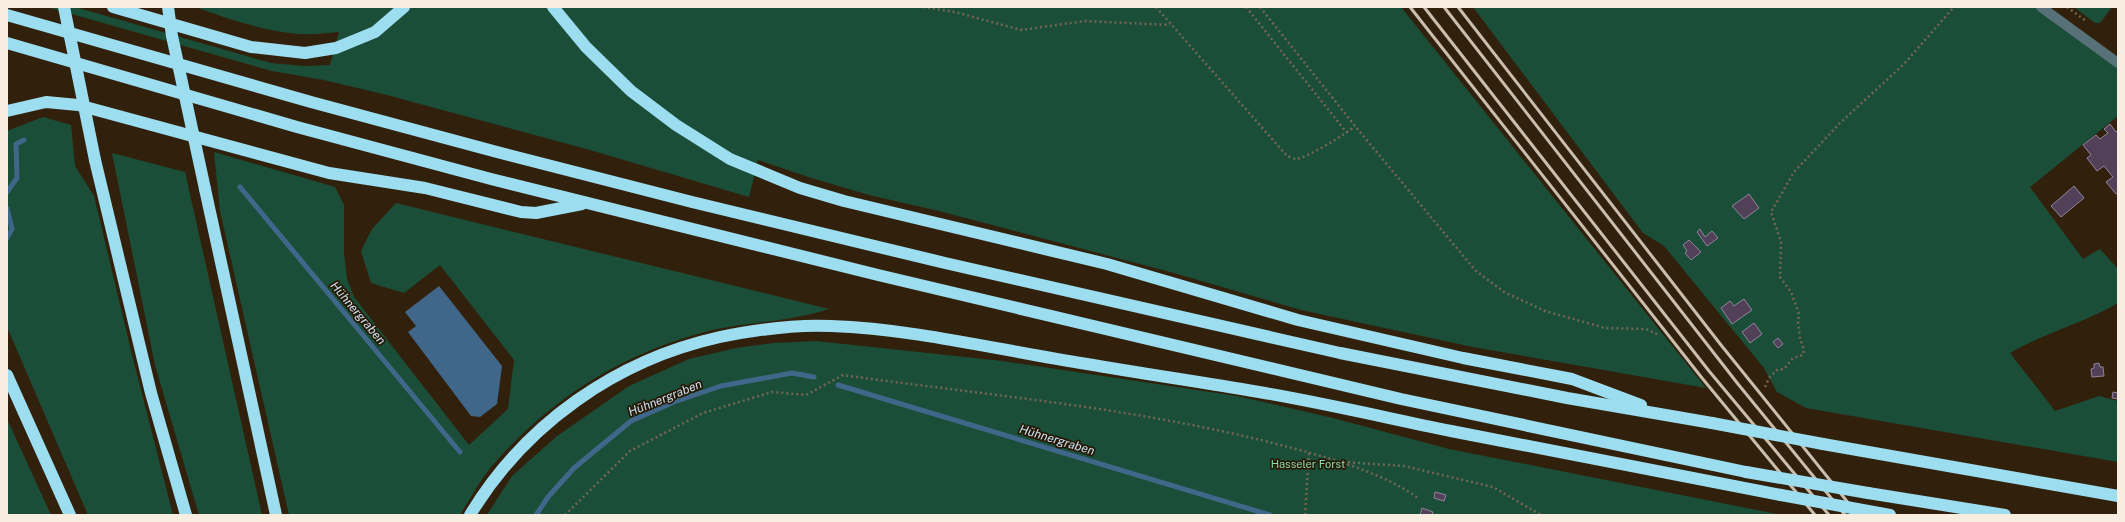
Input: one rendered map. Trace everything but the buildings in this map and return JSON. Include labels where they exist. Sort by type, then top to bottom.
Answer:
[{"type":"highway","points":[[64,7],[95,160],[151,394],[186,515]]},
{"type":"highway","points":[[113,7],[251,47],[305,53],[336,48],[375,32],[404,7]]},
{"type":"highway","points":[[168,7],[172,36],[276,515]]},
{"type":"highway","points":[[553,7],[586,47],[625,85],[676,125],[730,159],[800,188],[844,201],[1106,264],[1298,320],[1463,358],[1572,379],[1667,414]]},
{"type":"highway","points":[[7,15],[310,102],[497,152],[692,202],[1106,301],[1340,353],[1567,398],[1667,414],[1823,444],[2118,496]]},
{"type":"highway","points":[[7,43],[297,127],[587,203],[1209,354],[1401,399],[1746,472],[2005,515]]},
{"type":"highway","points":[[7,111],[46,102],[78,105],[329,173],[424,188],[520,212],[536,213],[587,203]]},
{"type":"highway","points":[[470,515],[483,494],[516,455],[560,411],[614,376],[670,352],[719,338],[780,328],[828,326],[874,329],[933,338],[1262,393],[1884,514]]},
{"type":"highway","points":[[7,375],[70,515]]},
{"type":"highway","points":[[1968,515],[1989,512]]},
{"type":"street","points":[[2042,7],[2118,63]]},
{"type":"path","points":[[923,7],[955,12],[1021,30],[1085,21],[1170,25]]},
{"type":"path","points":[[1156,7],[1170,25],[1287,156],[1296,159],[1304,156],[1347,133],[1355,126]]},
{"type":"path","points":[[1246,7],[1347,133]]},
{"type":"path","points":[[1260,7],[1355,126],[1475,270],[1504,292],[1552,313],[1605,328],[1646,329],[1659,335]]},
{"type":"path","points":[[1765,387],[1769,378],[1777,370],[1784,369],[1793,358],[1803,355],[1804,350],[1800,338],[1798,322],[1799,314],[1797,307],[1791,292],[1780,277],[1781,242],[1771,212],[1794,172],[1840,123],[1903,65],[1954,7]]},
{"type":"path","points":[[565,515],[630,451],[704,412],[772,392],[806,395],[842,375],[1116,412],[1251,437],[1341,462],[1406,489],[1419,499]]},
{"type":"path","points":[[1305,515],[1309,452]]},
{"type":"path","points":[[1341,462],[1404,466],[1493,487],[1541,515]]},
{"type":"green space","points":[[47,7],[75,7],[271,63],[305,66],[330,65],[339,32],[304,34],[272,30],[233,20],[195,7],[1401,7],[1706,388],[1473,347],[1301,310],[1174,273],[939,211],[869,195],[758,160],[749,197],[590,150],[387,95],[324,80],[272,71]]},
{"type":"green space","points":[[1473,7],[2036,7],[2118,66],[2118,116],[2030,187],[2083,259],[2100,249],[2118,269],[2118,303],[2010,353],[2055,411],[2099,396],[2118,401],[2118,462],[1806,408],[1777,392],[1764,368],[1664,246],[1643,233]]},
{"type":"green space","points":[[2074,7],[2112,7],[2100,23],[2095,23]]},
{"type":"green space","points":[[43,117],[71,125],[75,166],[94,196],[132,355],[173,515],[88,515],[7,327],[7,131]]},
{"type":"green space","points":[[214,152],[335,187],[344,205],[344,252],[347,279],[354,297],[469,445],[508,409],[514,360],[440,265],[404,293],[371,283],[361,251],[372,229],[396,203],[829,309],[797,317],[728,327],[705,332],[643,353],[614,367],[561,401],[513,443],[491,467],[460,515],[289,515],[220,211]]},
{"type":"green space","points":[[112,153],[185,172],[262,515],[199,515],[155,365]]},
{"type":"green space","name":"Hasseler Forst","points":[[816,341],[1002,361],[1237,396],[1333,418],[1449,449],[1782,515],[487,515],[512,476],[557,436],[629,386],[689,359],[736,348],[774,343]]},
{"type":"green space","points":[[7,419],[51,515],[7,515]]},
{"type":"water","points":[[439,286],[502,366],[497,404],[480,417],[471,416],[408,332],[416,326],[405,312]]},
{"type":"waterway","name":"Hühnergraben","points":[[7,192],[17,178],[16,144],[24,140]]},
{"type":"waterway","name":"Hühnergraben","points":[[240,187],[460,452]]},
{"type":"waterway","name":"Hühnergraben","points":[[7,208],[12,229],[7,238]]},
{"type":"waterway","name":"Hühnergraben","points":[[536,515],[548,497],[574,468],[631,421],[674,402],[721,386],[792,373],[814,377]]},
{"type":"waterway","name":"Hühnergraben","points":[[838,385],[1270,515]]},
{"type":"railway","points":[[1410,7],[1702,378],[1815,515]]},
{"type":"railway","points":[[1424,7],[1709,371],[1829,515]]},
{"type":"railway","points":[[1444,7],[1738,384],[1845,515]]},
{"type":"railway","points":[[1458,7],[1721,345],[1858,515]]}]
